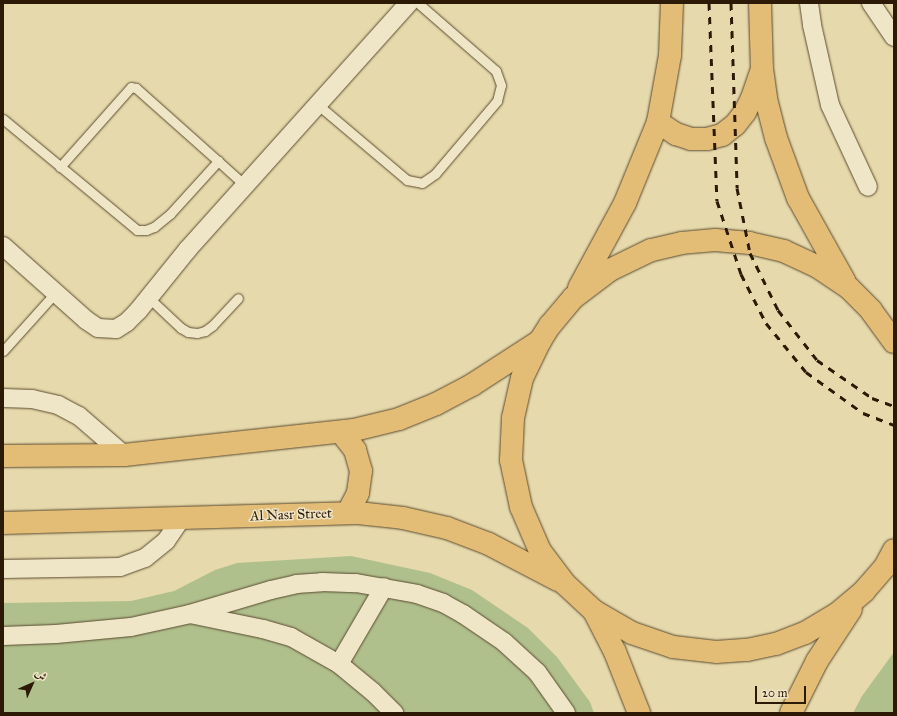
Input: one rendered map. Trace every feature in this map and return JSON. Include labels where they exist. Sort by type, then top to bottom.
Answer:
[{"type":"main road","points":[[672,3],[670,54],[658,122],[625,203],[573,298],[550,325],[540,341],[522,378],[513,418],[512,460],[521,507],[540,551],[565,584],[594,611],[632,633],[673,647],[716,652],[747,650],[776,644],[805,633],[837,614],[864,591]]},
{"type":"main road","points":[[760,3],[762,69],[766,99],[776,138],[796,191],[816,232],[849,288]]},
{"type":"main road","points":[[658,122],[676,134],[691,138],[707,139],[722,135],[735,125],[745,112],[752,98],[762,69]]},
{"type":"main road","points":[[573,298],[610,270],[651,250],[682,243],[715,240],[750,242],[784,251],[816,266],[849,288],[871,310],[893,337]]},
{"type":"main road","points":[[3,456],[124,455],[341,432],[398,419],[436,404],[472,385],[540,341]]},
{"type":"main road","points":[[341,432],[355,450],[361,471],[358,493],[348,513]]},
{"type":"main road","name":"Al Nasr Street","points":[[3,523],[348,513],[403,518],[447,528],[489,544],[565,584]]},
{"type":"main road","points":[[791,713],[817,661],[864,591],[891,559]]},
{"type":"main road","points":[[594,611],[615,652],[639,713]]},
{"type":"street","points":[[3,246],[86,320],[98,328],[116,329],[127,322],[149,298],[188,249],[409,3]]},
{"type":"street","points":[[809,3],[812,25],[830,105],[868,188]]},
{"type":"street","points":[[871,3],[894,37]]},
{"type":"street","points":[[3,398],[32,399],[58,405],[79,416],[124,455]]},
{"type":"street","points":[[3,569],[120,568],[145,558],[150,554],[166,541],[181,519]]},
{"type":"street","points":[[3,636],[56,634],[131,627],[190,614],[234,600],[296,584],[322,582],[356,583],[417,594],[443,603],[481,624],[504,642],[537,672],[566,713]]},
{"type":"street","points":[[339,664],[384,587]]},
{"type":"street","points":[[190,614],[264,629],[291,637],[339,664],[373,692],[394,713]]},
{"type":"lane","points":[[318,104],[407,180],[422,183],[435,174],[497,101],[501,85],[496,71],[418,3]]},
{"type":"lane","points":[[60,166],[131,87],[136,88],[245,185]]},
{"type":"lane","points":[[3,119],[136,230],[141,231],[154,227],[170,214],[218,161]]},
{"type":"lane","points":[[3,350],[55,293]]},
{"type":"lane","points":[[149,298],[181,328],[188,332],[197,333],[205,331],[212,326],[238,298]]},
{"type":"green space","points":[[351,556],[430,573],[472,590],[528,628],[557,657],[590,702],[594,713],[3,713],[3,603],[131,601],[174,591],[215,570],[237,563]]},
{"type":"green space","points":[[894,652],[894,713],[853,713],[862,696]]},
{"type":"railway","points":[[709,3],[717,201],[741,274],[766,323],[806,372],[863,413],[894,425]]},
{"type":"railway","points":[[731,3],[737,188],[750,253],[778,310],[817,360],[872,398],[894,406]]}]
